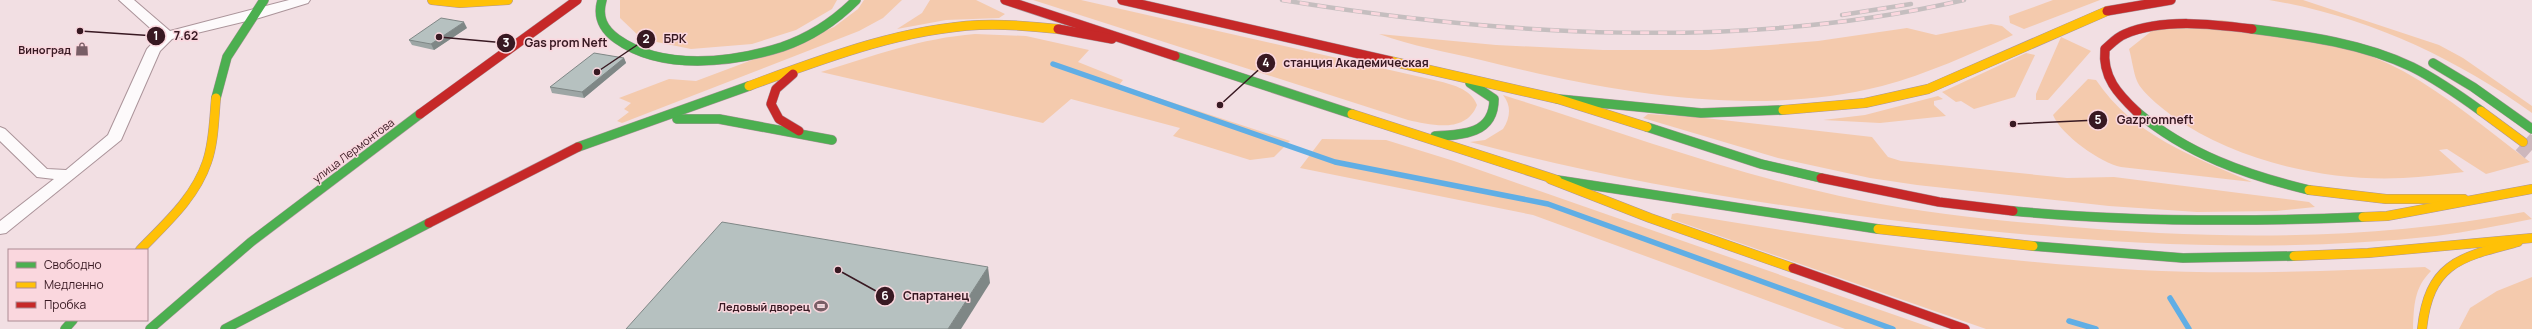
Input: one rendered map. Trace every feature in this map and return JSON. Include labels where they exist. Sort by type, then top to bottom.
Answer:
[{"type":"main road","points":[[141,249],[184,203],[202,174],[211,144],[218,81],[224,60],[264,0]]},
{"type":"main road","points":[[432,0],[460,3],[508,0]]},
{"type":"main road","name":"улица Лермонтова","points":[[150,329],[226,264],[421,113],[577,0]]},
{"type":"main road","points":[[602,0],[598,16],[601,25],[617,42],[647,54],[690,60],[736,57],[781,46],[825,26],[839,17],[856,0]]},
{"type":"main road","points":[[1005,0],[1414,133],[1549,179],[1650,218],[1965,329]]},
{"type":"main road","points":[[1122,0],[1558,99],[1700,146],[1795,173],[1905,196],[2016,211],[2178,222],[2274,222],[2387,216],[2477,199]]},
{"type":"main road","points":[[1558,99],[1702,113],[1784,110],[1865,103],[1928,89],[2104,12],[2138,4],[2171,0]]},
{"type":"main road","points":[[2185,14],[2152,18],[2129,25],[2111,39],[2105,50],[2103,59],[2105,74],[2118,92],[2143,118],[2165,133],[2203,154],[2248,172],[2332,195],[2420,201],[2477,199],[2504,196],[2532,189]]},
{"type":"main road","points":[[2284,23],[2355,43],[2401,62],[2464,100],[2523,142]]},
{"type":"main road","points":[[225,329],[571,150],[821,60],[922,31],[973,24],[1016,24],[1057,28],[1156,49]]},
{"type":"main road","points":[[618,134],[672,120],[708,118],[832,140],[804,133],[786,124],[774,114],[769,100],[775,88],[787,78],[821,60]]},
{"type":"main road","points":[[2427,60],[2473,87],[2532,129]]},
{"type":"main road","points":[[1414,133],[1441,136],[1472,132],[1489,122],[1495,109],[1494,99],[1485,91],[1426,68]]},
{"type":"main road","points":[[1549,179],[1897,233],[2079,251],[2183,258],[2284,257],[2368,253],[2528,239]]},
{"type":"main road","points":[[2422,329],[2422,308],[2425,293],[2443,271],[2469,255],[2528,239]]},
{"type":"main road","points":[[65,329],[72,321]]},
{"type":"street","points":[[126,0],[167,36]]},
{"type":"street","points":[[0,229],[70,175],[115,137],[154,49],[167,36],[254,15],[303,0]]},
{"type":"street","points":[[0,132],[43,174],[70,175]]},
{"type":"shaded area","points":[[620,0],[837,0],[832,9],[796,30],[752,44],[691,49],[642,39],[620,18]]},
{"type":"shaded area","points":[[864,0],[902,0],[883,18],[859,31],[622,123],[617,121],[629,112],[624,109],[631,103],[619,98],[669,79],[696,81],[787,47],[834,27],[858,9]]},
{"type":"shaded area","points":[[930,0],[976,0],[1005,14],[999,18],[946,20],[897,29],[922,13]]},
{"type":"shaded area","points":[[1033,0],[1081,0],[1434,80],[1453,85],[1465,91],[1470,94],[1477,105],[1472,114],[1465,120],[1456,124],[1437,125],[1408,120]]},
{"type":"shaded area","points":[[2053,0],[2100,0],[2024,29],[2010,23],[2009,16]]},
{"type":"shaded area","points":[[2269,0],[2303,0],[2439,45],[2463,58],[2532,106],[2532,113],[2472,74],[2407,42],[2374,28],[2340,17],[2305,7]]},
{"type":"shaded area","points":[[2222,20],[2315,38],[2337,44],[2382,61],[2403,71],[2436,91],[2530,162],[2486,174],[2447,149],[2439,150],[2464,172],[2411,178],[2374,178],[2344,176],[2283,166],[2253,157],[2225,146],[2174,117],[2143,91],[2134,73],[2129,49],[2158,26]]},
{"type":"shaded area","points":[[1991,24],[2002,26],[2013,35],[1932,70],[1899,81],[1832,96],[1782,100],[1731,101],[1630,91],[1579,82],[1417,45],[1379,34],[1496,45],[1603,50],[1709,50],[1818,41],[1907,28],[1936,35]]},
{"type":"shaded area","points":[[975,34],[1026,36],[1089,50],[1078,62],[1123,80],[1119,85],[1290,141],[1274,157],[1250,160],[1173,136],[1180,128],[1071,99],[1043,123],[821,72],[878,54],[936,39]]},
{"type":"shaded area","points":[[2061,37],[2091,51],[2048,100],[2036,100],[2036,94]]},
{"type":"shaded area","points":[[2026,53],[2035,55],[2015,97],[1974,109],[1961,101],[1956,102],[1942,92]]},
{"type":"shaded area","points":[[2088,79],[2096,80],[2111,99],[2128,116],[2146,130],[2186,153],[2252,182],[2121,167],[2103,160],[2093,154],[2082,147],[2064,131],[2057,123],[2053,115]]},
{"type":"shaded area","points":[[1503,95],[1769,179],[1859,200],[1959,216],[2119,231],[2235,235],[2351,233],[2466,222],[2524,212],[2532,219],[2436,236],[2371,242],[2241,246],[2110,241],[1915,223],[1747,200],[1635,180],[1580,169],[1470,142],[1485,140],[1503,129],[1507,121],[1509,108]]},
{"type":"shaded area","points":[[1938,96],[1943,99],[1934,101],[1934,105],[1946,116],[1880,123],[1823,120],[1865,115]]},
{"type":"shaded area","points":[[1648,114],[1696,117],[1872,137],[1888,157],[1901,161],[2067,178],[2114,177],[2309,202],[2315,207],[2276,211],[2197,212],[2109,206],[1917,185],[1870,178],[1778,158],[1643,118]]},
{"type":"shaded area","points":[[1322,139],[1386,140],[1454,161],[1935,329],[1845,329],[1533,215],[1300,168]]},
{"type":"shaded area","points":[[1677,213],[1792,232],[1907,248],[2080,266],[2138,270],[2209,272],[2317,271],[2425,267],[2431,271],[2425,277],[2418,290],[2413,329],[1986,329],[1671,219],[1672,214]]},
{"type":"shaded area","points":[[2532,277],[2532,329],[2459,329],[2470,308],[2497,291]]},
{"type":"building","points":[[441,18],[464,22],[431,44],[409,40]]},
{"type":"building","points":[[594,53],[624,58],[582,92],[550,87]]},
{"type":"building","name":"Ледовый дворец","points":[[722,222],[988,267],[948,329],[626,329]]},
{"type":"waterway","points":[[1053,64],[1335,162],[1548,204],[1893,329]]},
{"type":"waterway","points":[[2170,298],[2189,329]]},
{"type":"waterway","points":[[2069,321],[2096,329]]},
{"type":"tunnel","points":[[2523,142],[2532,150]]},
{"type":"railway","points":[[1282,0],[1451,22],[1537,29],[1623,33],[1710,32],[1796,27],[1881,16],[1964,0]]},
{"type":"railway","points":[[1842,15],[1911,4]]},
{"type":"traffic: fast","points":[[216,98],[227,57],[264,0]]},
{"type":"traffic: fast","points":[[602,0],[600,5],[600,19],[604,27],[611,35],[626,46],[645,53],[666,58],[688,60],[732,58],[771,50],[795,42],[828,24],[856,0]]},
{"type":"traffic: fast","points":[[2252,29],[2328,40],[2383,55],[2401,62],[2432,78],[2481,111]]},
{"type":"traffic: fast","points":[[1175,56],[1352,114]]},
{"type":"traffic: fast","points":[[2433,63],[2473,87],[2532,129]]},
{"type":"traffic: fast","points":[[1435,136],[1455,135],[1476,130],[1484,126],[1490,119],[1494,110],[1494,99],[1470,83]]},
{"type":"traffic: fast","points":[[578,147],[749,86]]},
{"type":"traffic: fast","points":[[1558,99],[1701,113],[1783,110]]},
{"type":"traffic: fast","points":[[2137,112],[2174,140],[2217,162],[2240,171],[2286,185],[2309,190]]},
{"type":"traffic: fast","points":[[150,329],[251,242],[420,114]]},
{"type":"traffic: fast","points":[[677,119],[719,119],[832,140]]},
{"type":"traffic: fast","points":[[1647,127],[1761,164],[1821,178]]},
{"type":"traffic: fast","points":[[1557,180],[1878,229]]},
{"type":"traffic: fast","points":[[2013,211],[2101,218],[2188,221],[2363,217]]},
{"type":"traffic: fast","points":[[225,329],[429,223]]},
{"type":"traffic: fast","points":[[2033,246],[2183,258],[2294,256]]},
{"type":"traffic: fast","points":[[65,329],[72,321]]},
{"type":"traffic: slow","points":[[432,0],[460,3],[508,0]]},
{"type":"traffic: slow","points":[[1783,110],[1865,103],[1928,89],[2107,11]]},
{"type":"traffic: slow","points":[[749,86],[862,47],[940,29],[979,25],[1018,25],[1058,29]]},
{"type":"traffic: slow","points":[[1390,61],[1558,99],[1647,127]]},
{"type":"traffic: slow","points":[[141,249],[178,210],[187,199],[202,175],[211,146],[216,98]]},
{"type":"traffic: slow","points":[[2481,111],[2523,142]]},
{"type":"traffic: slow","points":[[1352,114],[1557,180]]},
{"type":"traffic: slow","points":[[1550,179],[1650,218],[1793,268]]},
{"type":"traffic: slow","points":[[2363,217],[2387,216],[2532,189]]},
{"type":"traffic: slow","points":[[2309,190],[2328,194],[2366,198],[2425,200],[2464,199]]},
{"type":"traffic: slow","points":[[1878,229],[2033,246]]},
{"type":"traffic: slow","points":[[2294,256],[2368,253],[2532,238]]},
{"type":"traffic: slow","points":[[2422,329],[2424,307],[2430,290],[2439,276],[2450,266],[2464,258],[2480,252],[2518,242]]},
{"type":"traffic: jam","points":[[420,114],[577,0]]},
{"type":"traffic: jam","points":[[1005,0],[1175,56]]},
{"type":"traffic: jam","points":[[1122,0],[1390,61]]},
{"type":"traffic: jam","points":[[2107,11],[2171,0]]},
{"type":"traffic: jam","points":[[2137,112],[2117,92],[2105,68],[2105,49],[2117,39],[2125,34],[2139,30],[2171,25],[2188,24],[2252,29]]},
{"type":"traffic: jam","points":[[1058,29],[1112,39]]},
{"type":"traffic: jam","points":[[793,74],[776,89],[771,104],[779,119],[799,131]]},
{"type":"traffic: jam","points":[[429,223],[578,147]]},
{"type":"traffic: jam","points":[[1821,178],[1939,202],[2013,211]]},
{"type":"traffic: jam","points":[[1793,268],[1965,329]]},
{"type":"place","name":"7.62","points":[[80,31]]},
{"type":"place","name":"Gas prom Neft","points":[[439,37]]},
{"type":"place","name":"Виноград","points":[[82,49]]},
{"type":"place","name":"БРК","points":[[597,72]]},
{"type":"place","name":"станция Академическая","points":[[1220,105]]},
{"type":"place","name":"Gazpromneft","points":[[2013,124]]},
{"type":"place","name":"Спартанец","points":[[838,270]]},
{"type":"place","name":"Ледовый дворец","points":[[821,306]]}]
